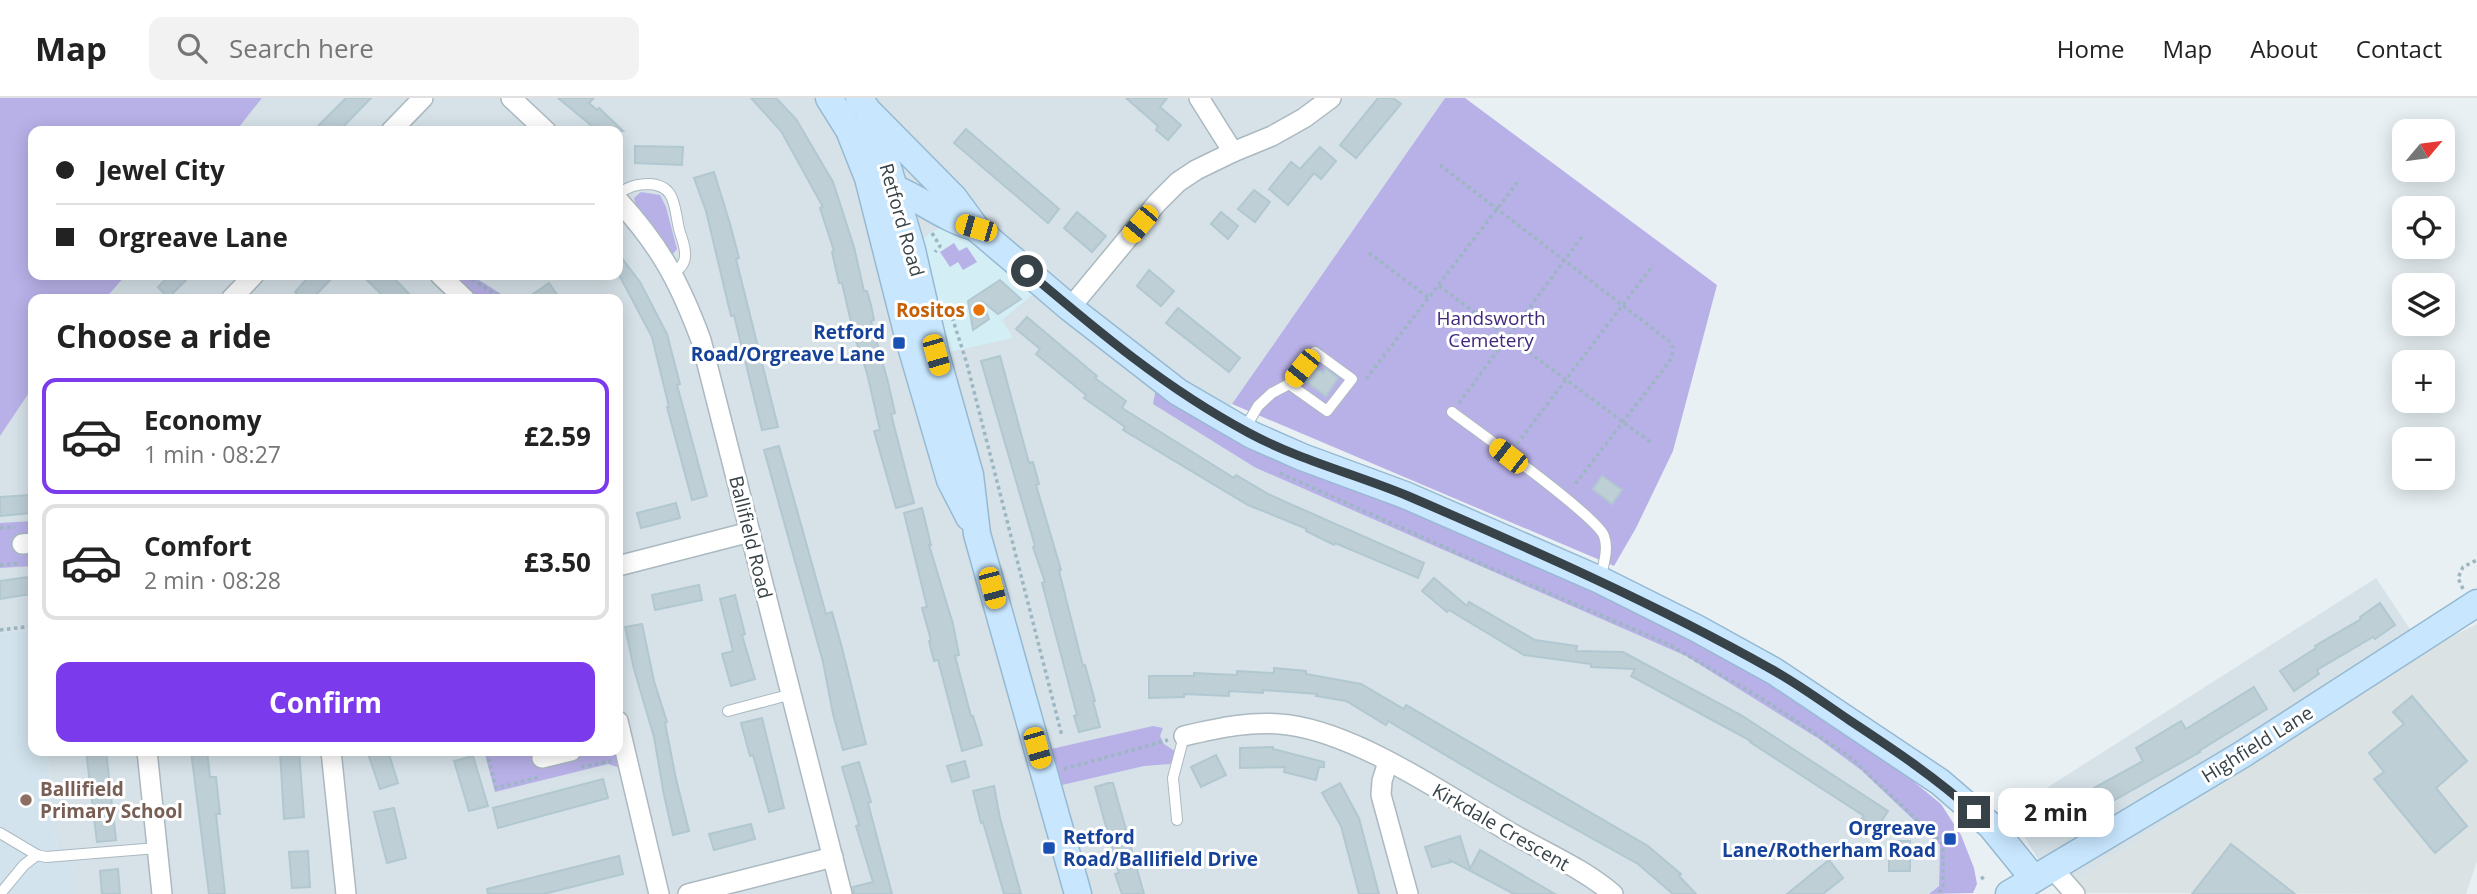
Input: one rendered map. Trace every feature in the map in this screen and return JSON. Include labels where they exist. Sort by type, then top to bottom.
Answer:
[{"type":"main road","points":[[829,98],[884,179],[930,205],[954,227],[1070,307],[1178,392],[1244,430],[1302,457],[1405,495],[1600,580],[1774,671],[1940,782],[2043,873]]},
{"type":"main road","points":[[863,105],[954,198],[954,227],[921,256]]},
{"type":"main road","name":"Retford Road","points":[[863,105],[884,179],[908,336],[950,480],[977,534]]},
{"type":"main road","points":[[884,179],[906,167],[925,170]]},
{"type":"main road","name":"Retford Road","points":[[884,179],[921,256],[936,355],[970,475],[977,534],[1078,894]]},
{"type":"main road","name":"Highfield Lane","points":[[2009,894],[2243,754],[2477,603]]},
{"type":"street","points":[[396,126],[423,98]]},
{"type":"street","points":[[511,98],[541,126]]},
{"type":"street","points":[[1199,98],[1233,152]]},
{"type":"street","points":[[1070,307],[1157,202],[1178,182],[1196,170],[1272,136],[1304,118],[1331,98]]},
{"type":"street","name":"Ballifield Road","points":[[623,203],[674,274],[701,340],[842,894]]},
{"type":"street","points":[[236,294],[249,280]]},
{"type":"street","points":[[445,280],[460,294]]},
{"type":"street","points":[[623,565],[750,532]]},
{"type":"street","name":"Kirkdale Crescent","points":[[1184,736],[1237,725],[1287,724],[1335,736],[1388,762],[1580,872],[1613,894]]},
{"type":"street","points":[[623,748],[659,894]]},
{"type":"street","points":[[148,756],[162,894]]},
{"type":"street","points":[[332,756],[346,894]]},
{"type":"street","points":[[541,758],[549,756]]},
{"type":"street","points":[[1388,762],[1381,795],[1408,894]]},
{"type":"street","points":[[688,894],[833,857]]},
{"type":"street","points":[[2043,873],[2075,894]]},
{"type":"lane","points":[[623,192],[628,187],[641,184],[662,185],[668,191],[673,200],[685,256],[683,265],[674,274]]},
{"type":"lane","points":[[1244,430],[1258,406],[1272,393],[1289,384],[1315,352],[1352,379],[1327,411],[1289,384]]},
{"type":"lane","points":[[1452,412],[1600,528],[1605,538],[1606,553],[1600,580]]},
{"type":"lane","points":[[727,711],[792,694]]},
{"type":"lane","points":[[1177,820],[1173,778],[1184,736]]},
{"type":"lane","points":[[0,833],[37,855],[46,857],[157,848]]},
{"type":"lane","points":[[0,894],[24,865],[37,855]]},
{"type":"path","points":[[1440,165],[1669,341],[1673,348],[1672,358],[1565,498]]},
{"type":"path","points":[[1352,379],[1358,383],[1364,382],[1520,179]]},
{"type":"path","points":[[921,256],[940,246],[954,227]]},
{"type":"path","points":[[1452,412],[1584,234]]},
{"type":"path","points":[[1369,254],[1429,298]]},
{"type":"path","points":[[1508,456],[1653,265]]},
{"type":"path","points":[[474,280],[496,294]]},
{"type":"path","points":[[1439,286],[1653,444]]},
{"type":"path","points":[[947,301],[967,364],[1062,736]]},
{"type":"path","points":[[1276,471],[1670,645],[1769,703],[1850,757],[1943,844],[1943,888],[1937,894]]},
{"type":"path","points":[[2463,567],[2477,560]]},
{"type":"path","points":[[0,630],[28,627]]},
{"type":"path","points":[[1044,774],[1184,736]]},
{"type":"shaded area","points":[[262,98],[1445,98],[1232,404],[1210,423],[1256,468],[1686,656],[1819,739],[1861,770],[1940,845],[1939,886],[1929,894],[75,894],[72,849],[57,849],[48,756],[623,756],[623,294],[109,294],[122,280],[623,280],[623,126],[240,126]]},
{"type":"shaded area","points":[[954,221],[1044,285],[1002,320],[1013,338],[936,355],[919,242]]},
{"type":"shaded area","points":[[28,394],[28,630],[0,633],[0,436]]},
{"type":"shaded area","points":[[2376,578],[2424,650],[2059,893],[2009,812]]},
{"type":"shaded area","points":[[2477,624],[2477,861],[2466,894],[2059,893],[2424,650]]},
{"type":"shaded area","name":"Ballifield Primary School","points":[[28,630],[28,756],[48,756],[57,848],[72,848],[75,894],[0,894],[0,633]]},
{"type":"green space","points":[[0,98],[262,98],[240,126],[28,126],[28,280],[122,280],[109,294],[28,294],[28,394],[0,436]]},
{"type":"green space","name":"Handsworth Cemetery","points":[[1445,98],[1465,98],[1717,285],[1673,451],[1636,528],[1614,566],[1232,404]]},
{"type":"green space","points":[[641,192],[660,195],[666,207],[677,249],[672,255],[637,209],[634,198]]},
{"type":"green space","points":[[954,243],[959,251],[967,247],[977,262],[963,270],[958,262],[950,267],[940,252]]},
{"type":"green space","points":[[457,280],[479,280],[501,294],[471,294]]},
{"type":"green space","points":[[1156,388],[1410,508],[1655,618],[1752,672],[1891,763],[1941,804],[1961,835],[1974,868],[1977,884],[1973,893],[1929,894],[1939,886],[1940,845],[1861,770],[1819,739],[1686,656],[1256,468],[1153,404]]},
{"type":"green space","points":[[28,521],[28,566],[0,568],[0,523]]},
{"type":"green space","points":[[1153,726],[1163,728],[1160,736],[1164,744],[1176,752],[1170,764],[1144,766],[1062,785],[1051,749]]},
{"type":"green space","points":[[485,756],[617,756],[621,768],[608,764],[495,792]]},
{"type":"building","points":[[346,98],[371,98],[344,126],[318,126]]},
{"type":"building","points":[[558,98],[594,98],[589,103],[597,110],[599,108],[618,126],[592,126]]},
{"type":"building","points":[[751,98],[776,98],[796,119],[833,182],[854,247],[864,291],[867,291],[871,305],[874,320],[871,321],[895,413],[891,414],[914,503],[896,508],[874,431],[880,430],[867,373],[854,335],[842,283],[839,283],[832,252],[834,251],[820,208],[823,207],[781,131]]},
{"type":"building","points":[[1126,98],[1167,98],[1160,107],[1181,125],[1168,140],[1156,130],[1158,126]]},
{"type":"building","points":[[1378,98],[1393,98],[1401,104],[1356,158],[1340,145]]},
{"type":"building","points":[[966,129],[1059,209],[1048,223],[954,143]]},
{"type":"building","points":[[635,146],[683,147],[682,165],[635,163]]},
{"type":"building","points":[[1320,147],[1336,161],[1321,179],[1314,173],[1288,205],[1269,189],[1291,162],[1300,169]]},
{"type":"building","points":[[714,172],[739,258],[736,259],[778,427],[762,430],[706,211],[694,178]]},
{"type":"building","points":[[1254,190],[1270,202],[1255,222],[1238,209]]},
{"type":"building","points":[[1077,212],[1106,236],[1092,252],[1064,228]]},
{"type":"building","points":[[1221,212],[1238,226],[1228,239],[1211,224]]},
{"type":"building","points":[[623,260],[640,282],[667,334],[680,384],[677,385],[707,496],[692,500],[667,407],[652,337],[622,280]]},
{"type":"building","points":[[1149,270],[1174,291],[1161,306],[1137,286]]},
{"type":"building","points":[[165,280],[186,280],[172,294],[164,294],[158,287]]},
{"type":"building","points":[[306,280],[330,280],[317,294],[295,292]]},
{"type":"building","points":[[367,280],[396,280],[409,294],[381,294]]},
{"type":"building","points":[[1000,280],[1021,299],[998,314],[983,302],[989,319],[973,330],[968,301]]},
{"type":"building","points":[[549,283],[557,294],[533,294]]},
{"type":"building","points":[[1178,308],[1240,358],[1229,372],[1166,323]]},
{"type":"building","points":[[1027,317],[1097,376],[1095,378],[1126,401],[1122,408],[1234,478],[1236,475],[1270,495],[1424,563],[1418,578],[1335,543],[1334,545],[1306,531],[1307,529],[1248,505],[1123,430],[1125,427],[1084,398],[1086,395],[1036,354],[1040,349],[1016,329]]},
{"type":"building","points":[[1000,356],[1029,463],[1033,462],[1039,484],[1036,485],[1061,570],[1059,571],[1100,727],[1079,732],[1074,716],[1077,715],[1042,583],[1045,582],[981,361]]},
{"type":"building","points":[[1314,366],[1323,373],[1326,369],[1338,378],[1326,396],[1304,380]]},
{"type":"building","points":[[779,446],[826,614],[832,612],[866,744],[843,750],[823,662],[764,450]]},
{"type":"building","points":[[1602,476],[1622,490],[1612,504],[1593,489]]},
{"type":"building","points":[[28,495],[28,513],[0,516],[0,497]]},
{"type":"building","points":[[676,503],[680,518],[641,528],[637,513]]},
{"type":"building","points":[[922,508],[929,545],[953,624],[959,655],[955,656],[971,716],[982,745],[962,751],[938,660],[934,661],[929,641],[931,640],[922,608],[927,607],[904,513]]},
{"type":"building","points":[[28,577],[28,594],[0,599],[0,581]]},
{"type":"building","points":[[1434,578],[1467,606],[1469,602],[1535,640],[1577,646],[1576,651],[1623,652],[1741,715],[1888,811],[1877,828],[1862,818],[1864,816],[1751,741],[1631,676],[1635,669],[1591,667],[1591,664],[1524,655],[1449,610],[1447,612],[1422,591]]},
{"type":"building","points":[[699,585],[702,600],[655,610],[652,595]]},
{"type":"building","points":[[735,595],[745,634],[742,635],[755,679],[731,686],[722,654],[733,651],[720,599]]},
{"type":"building","points":[[2380,603],[2395,625],[2375,639],[2373,637],[2317,670],[2319,674],[2294,691],[2280,671],[2316,648],[2315,646],[2361,619],[2360,617]]},
{"type":"building","points":[[642,624],[654,681],[667,722],[665,723],[676,779],[689,831],[673,835],[654,737],[625,627]]},
{"type":"building","points":[[1274,668],[1306,671],[1306,674],[1361,684],[1404,709],[1406,705],[1648,846],[1681,874],[1679,876],[1696,894],[1673,894],[1638,864],[1388,721],[1386,725],[1346,701],[1316,696],[1317,694],[1263,690],[1263,693],[1229,691],[1229,696],[1184,694],[1184,697],[1149,698],[1149,676],[1194,676],[1194,673],[1237,675],[1237,671],[1274,673]]},
{"type":"building","points":[[2254,687],[2267,709],[2200,752],[2104,806],[2094,788],[2143,761],[2136,748],[2181,721],[2186,729]]},
{"type":"building","points":[[2412,696],[2467,761],[2436,788],[2467,826],[2435,853],[2374,779],[2384,772],[2369,753],[2404,724],[2393,712]]},
{"type":"building","points":[[762,718],[784,808],[769,812],[741,723]]},
{"type":"building","points":[[1273,747],[1324,762],[1324,767],[1319,767],[1316,780],[1284,772],[1285,767],[1240,768],[1240,748]]},
{"type":"building","points":[[1216,755],[1226,775],[1201,787],[1191,767]]},
{"type":"building","points":[[87,756],[107,756],[116,840],[97,842]]},
{"type":"building","points":[[192,756],[208,756],[210,777],[216,777],[220,814],[216,814],[225,894],[209,894]]},
{"type":"building","points":[[280,756],[299,756],[304,817],[284,819]]},
{"type":"building","points":[[369,756],[390,756],[398,783],[380,789]]},
{"type":"building","points":[[473,756],[488,806],[469,811],[454,761]]},
{"type":"building","points":[[965,761],[969,777],[952,782],[947,766]]},
{"type":"building","points":[[859,762],[892,894],[854,894],[853,887],[873,882],[842,767]]},
{"type":"building","points":[[603,779],[608,798],[498,828],[493,808]]},
{"type":"building","points":[[1113,783],[1144,894],[1122,894],[1115,874],[1119,873],[1095,787]]},
{"type":"building","points":[[1340,783],[1359,818],[1379,894],[1359,894],[1341,826],[1322,793]]},
{"type":"building","points":[[994,786],[1021,894],[1004,894],[973,791]]},
{"type":"building","points":[[394,808],[406,858],[387,863],[374,812]]},
{"type":"building","points":[[751,824],[755,839],[714,850],[709,834]]},
{"type":"building","points":[[1460,836],[1470,869],[1480,850],[1555,894],[1514,894],[1450,860],[1451,862],[1432,867],[1425,847]]},
{"type":"building","points":[[1889,841],[1910,841],[1910,871],[1889,871]]},
{"type":"building","points":[[2231,844],[2295,894],[2192,894]]},
{"type":"building","points":[[308,851],[310,887],[292,888],[289,852]]},
{"type":"building","points":[[619,856],[623,874],[544,894],[488,894],[487,889]]},
{"type":"building","points":[[1829,860],[1843,878],[1823,894],[1787,894]]},
{"type":"building","points":[[118,869],[120,894],[102,894],[100,871]]},
{"type":"place","name":"Rositos","points":[[979,310]]},
{"type":"place","name":"Retford Road/Orgreave Lane","points":[[899,343]]},
{"type":"place","name":"Ballifield Primary School","points":[[26,800]]},
{"type":"place","name":"Orgreave Lane/Rotherham Road","points":[[1950,839]]},
{"type":"place","name":"Retford Road/Ballifield Drive","points":[[1049,848]]},
{"type":"route","points":[[1027,271],[1134,359],[1178,392],[1213,413],[1252,435],[1302,457],[1405,495],[1600,580],[1696,628],[1774,671],[1881,741],[1940,782],[1974,812]]}]
